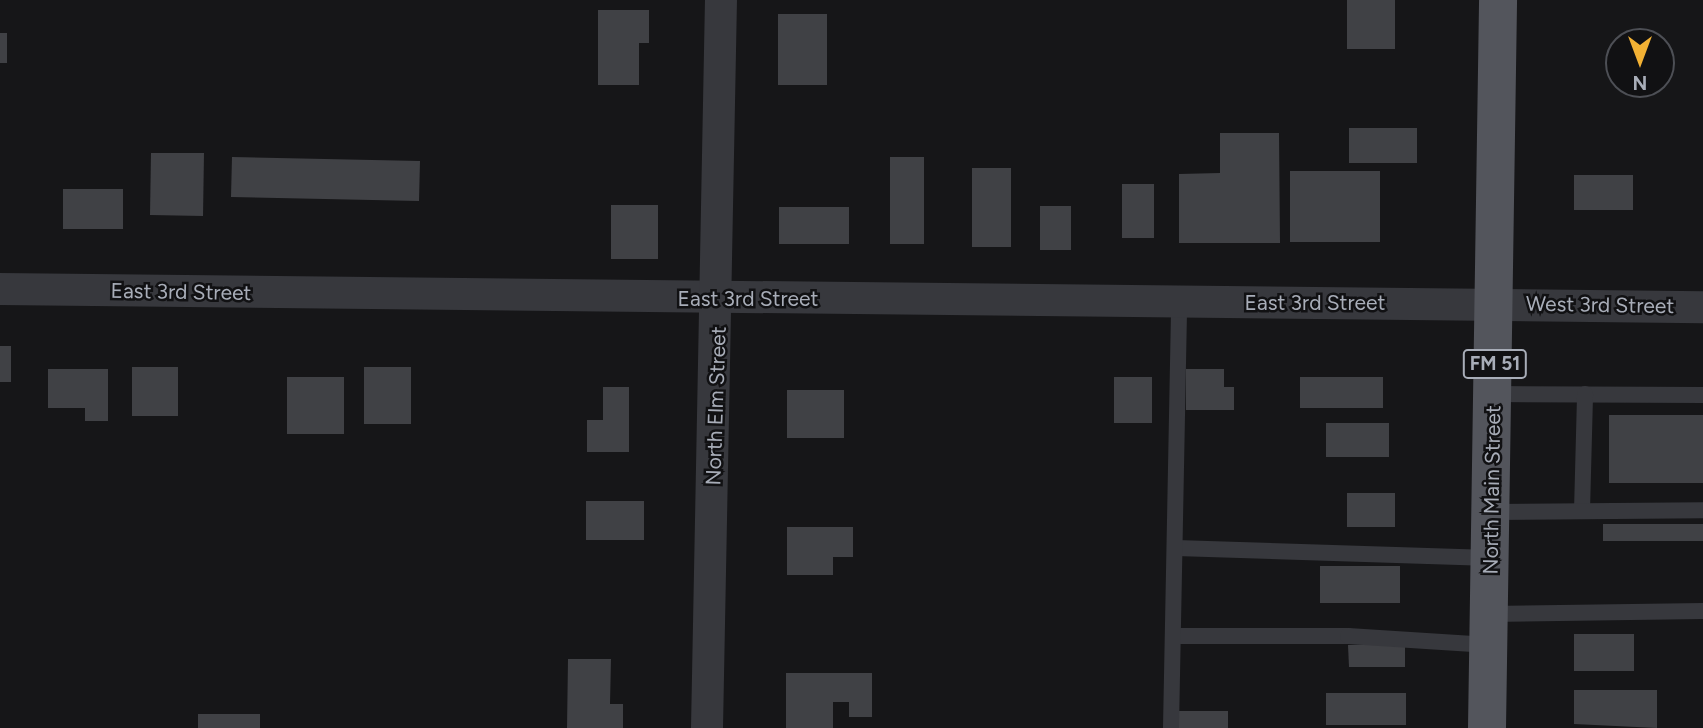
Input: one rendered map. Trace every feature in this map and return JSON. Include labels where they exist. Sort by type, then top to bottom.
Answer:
[{"type":"main road","name":"North Main Street","points":[[1487,728],[1497,304],[1498,0]]},
{"type":"street","name":"North Elm Street","points":[[708,728],[719,300],[721,0]]},
{"type":"street","name":"East 3rd Street","points":[[0,289],[719,300],[1497,304]]},
{"type":"street","name":"West 3rd Street","points":[[1497,304],[1703,307]]},
{"type":"lane","points":[[1171,728],[1175,636],[1179,302]]},
{"type":"lane","points":[[1494,394],[1703,395]]},
{"type":"lane","points":[[1582,511],[1585,394]]},
{"type":"lane","points":[[1492,512],[1703,510]]},
{"type":"lane","points":[[1176,548],[1491,558]]},
{"type":"lane","points":[[1175,636],[1348,636],[1489,630],[1703,611]]},
{"type":"building","points":[[1347,0],[1395,0],[1395,49],[1347,49]]},
{"type":"building","points":[[598,10],[649,10],[649,43],[639,43],[639,85],[598,85]]},
{"type":"building","points":[[778,14],[827,14],[827,85],[778,85]]},
{"type":"building","points":[[0,33],[7,33],[7,63],[0,63]]},
{"type":"building","points":[[1349,128],[1417,128],[1417,163],[1349,163]]},
{"type":"building","points":[[1220,133],[1279,133],[1280,243],[1179,243],[1179,174],[1220,173]]},
{"type":"building","points":[[151,153],[204,153],[203,216],[150,215]]},
{"type":"building","points":[[232,157],[420,161],[419,201],[231,197]]},
{"type":"building","points":[[890,157],[924,157],[924,244],[890,244]]},
{"type":"building","points":[[972,168],[1011,168],[1011,247],[972,247]]},
{"type":"building","points":[[1290,171],[1380,171],[1380,242],[1290,242]]},
{"type":"building","points":[[1574,175],[1633,175],[1633,210],[1574,210]]},
{"type":"building","points":[[1122,184],[1154,184],[1154,238],[1122,238]]},
{"type":"building","points":[[63,189],[123,189],[123,229],[63,229]]},
{"type":"building","points":[[611,205],[658,205],[658,259],[611,259]]},
{"type":"building","points":[[1040,206],[1071,206],[1071,250],[1040,250]]},
{"type":"building","points":[[779,207],[849,207],[849,244],[779,244]]},
{"type":"building","points":[[0,346],[11,346],[11,382],[0,382]]},
{"type":"building","points":[[132,367],[178,367],[178,416],[132,416]]},
{"type":"building","points":[[364,367],[411,367],[411,424],[364,424]]},
{"type":"building","points":[[48,369],[108,369],[108,421],[85,421],[85,408],[48,408]]},
{"type":"building","points":[[1186,369],[1224,369],[1224,387],[1234,387],[1234,410],[1186,410]]},
{"type":"building","points":[[287,377],[344,377],[344,434],[287,434]]},
{"type":"building","points":[[1114,377],[1152,377],[1152,423],[1114,423]]},
{"type":"building","points":[[1300,377],[1383,377],[1383,408],[1300,408]]},
{"type":"building","points":[[603,387],[629,387],[629,452],[587,452],[587,420],[603,420]]},
{"type":"building","points":[[787,390],[844,390],[844,438],[787,438]]},
{"type":"building","points":[[1609,415],[1703,415],[1703,483],[1609,483]]},
{"type":"building","points":[[1326,423],[1389,423],[1389,457],[1326,457]]},
{"type":"building","points":[[1347,493],[1395,493],[1395,527],[1347,527]]},
{"type":"building","points":[[586,501],[644,501],[644,540],[586,540]]},
{"type":"building","points":[[1603,524],[1703,524],[1703,541],[1603,541]]},
{"type":"building","points":[[787,527],[853,527],[853,557],[833,557],[833,575],[787,575]]},
{"type":"building","points":[[1320,566],[1400,566],[1400,603],[1320,603]]},
{"type":"building","points":[[1574,634],[1634,634],[1634,671],[1574,671]]},
{"type":"building","points":[[1405,644],[1405,667],[1349,667],[1348,645]]},
{"type":"building","points":[[568,659],[611,659],[610,704],[623,704],[623,728],[567,728]]},
{"type":"building","points":[[786,673],[872,673],[872,717],[849,717],[849,702],[833,702],[833,728],[786,728]]},
{"type":"building","points":[[1574,690],[1657,690],[1657,728],[1574,724]]},
{"type":"building","points":[[1326,693],[1406,693],[1406,725],[1326,725]]},
{"type":"building","points":[[1175,711],[1228,711],[1228,728],[1175,728]]},
{"type":"building","points":[[198,714],[260,714],[260,728],[198,728]]}]
